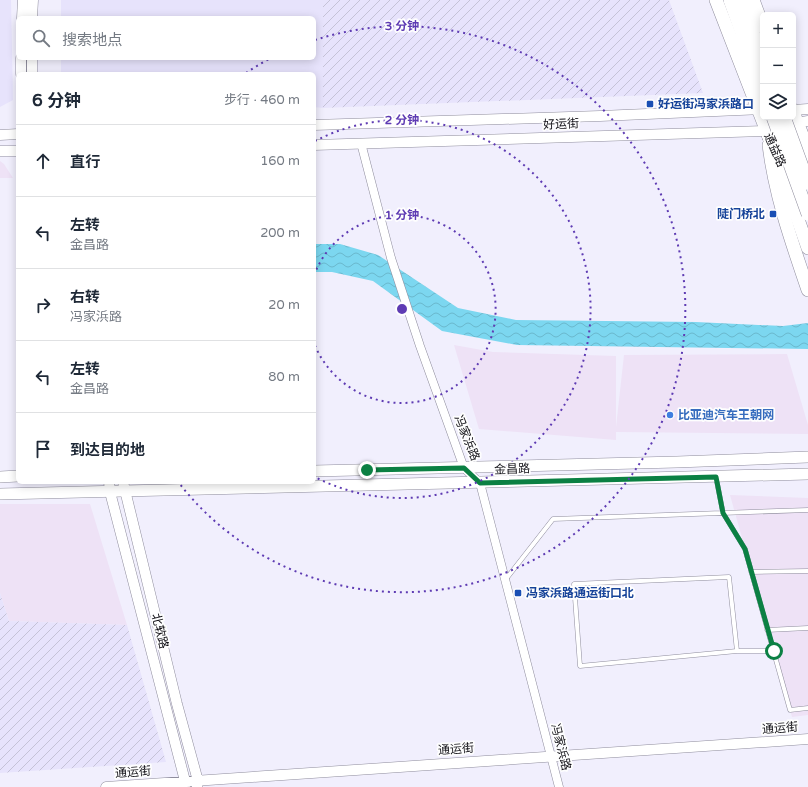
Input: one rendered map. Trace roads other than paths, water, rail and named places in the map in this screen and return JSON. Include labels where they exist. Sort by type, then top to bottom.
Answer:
[{"type":"main road","name":"通益路","points":[[716,0],[760,107]]},
{"type":"main road","points":[[730,0],[760,84]]},
{"type":"main road","points":[[741,0],[760,52]]},
{"type":"main road","points":[[753,0],[760,19]]},
{"type":"main road","points":[[798,116],[808,137]]},
{"type":"main road","points":[[798,116],[808,150]]},
{"type":"main road","points":[[798,116],[808,159]]},
{"type":"main road","name":"通益路","points":[[764,120],[767,132]]},
{"type":"main road","points":[[773,120],[808,214]]},
{"type":"main road","points":[[785,120],[808,183]]},
{"type":"main road","points":[[767,132],[807,240]]},
{"type":"main road","points":[[767,132],[772,169],[789,234],[808,290]]},
{"type":"main road","name":"金昌路","points":[[316,471],[464,468],[808,457]]},
{"type":"main road","name":"金昌路","points":[[0,494],[124,486],[480,483],[808,474]]},
{"type":"main road","points":[[0,477],[16,476]]},
{"type":"street","points":[[22,16],[23,0]]},
{"type":"street","points":[[32,16],[33,0]]},
{"type":"street","points":[[21,60],[21,72]]},
{"type":"street","points":[[32,60],[32,72]]},
{"type":"street","name":"好运街","points":[[316,125],[592,117],[760,109]]},
{"type":"street","name":"好运街","points":[[316,145],[767,132],[798,116],[808,109]]},
{"type":"street","points":[[0,135],[16,134]]},
{"type":"street","name":"冯家浜路","points":[[361,143],[391,258],[407,307],[464,468],[480,483],[559,787]]},
{"type":"street","points":[[0,151],[16,151]]},
{"type":"street","name":"北软路","points":[[124,486],[175,697],[198,784]]},
{"type":"street","name":"北软路","points":[[110,487],[185,784]]},
{"type":"street","name":"通运街","points":[[106,787],[198,784],[551,756],[808,739]]},
{"type":"lane","points":[[716,477],[723,513],[745,549],[790,710],[808,708]]},
{"type":"lane","points":[[506,580],[553,519],[808,510]]},
{"type":"lane","points":[[751,572],[808,571]]},
{"type":"lane","points":[[736,651],[729,577],[574,584],[580,666],[736,651],[774,651]]},
{"type":"lane","points":[[768,630],[808,628]]},
{"type":"water","points":[[316,244],[340,244],[378,255],[458,308],[516,320],[696,322],[783,326],[808,323],[808,349],[517,345],[442,331],[373,281],[332,272],[316,272]]},
{"type":"place","name":"好运街冯家浜路口","points":[[650,104]]},
{"type":"place","name":"陡门桥北","points":[[773,214]]},
{"type":"place","name":"比亚迪汽车王朝网","points":[[670,415]]},
{"type":"place","name":"冯家浜路通运街口北","points":[[518,593]]}]
